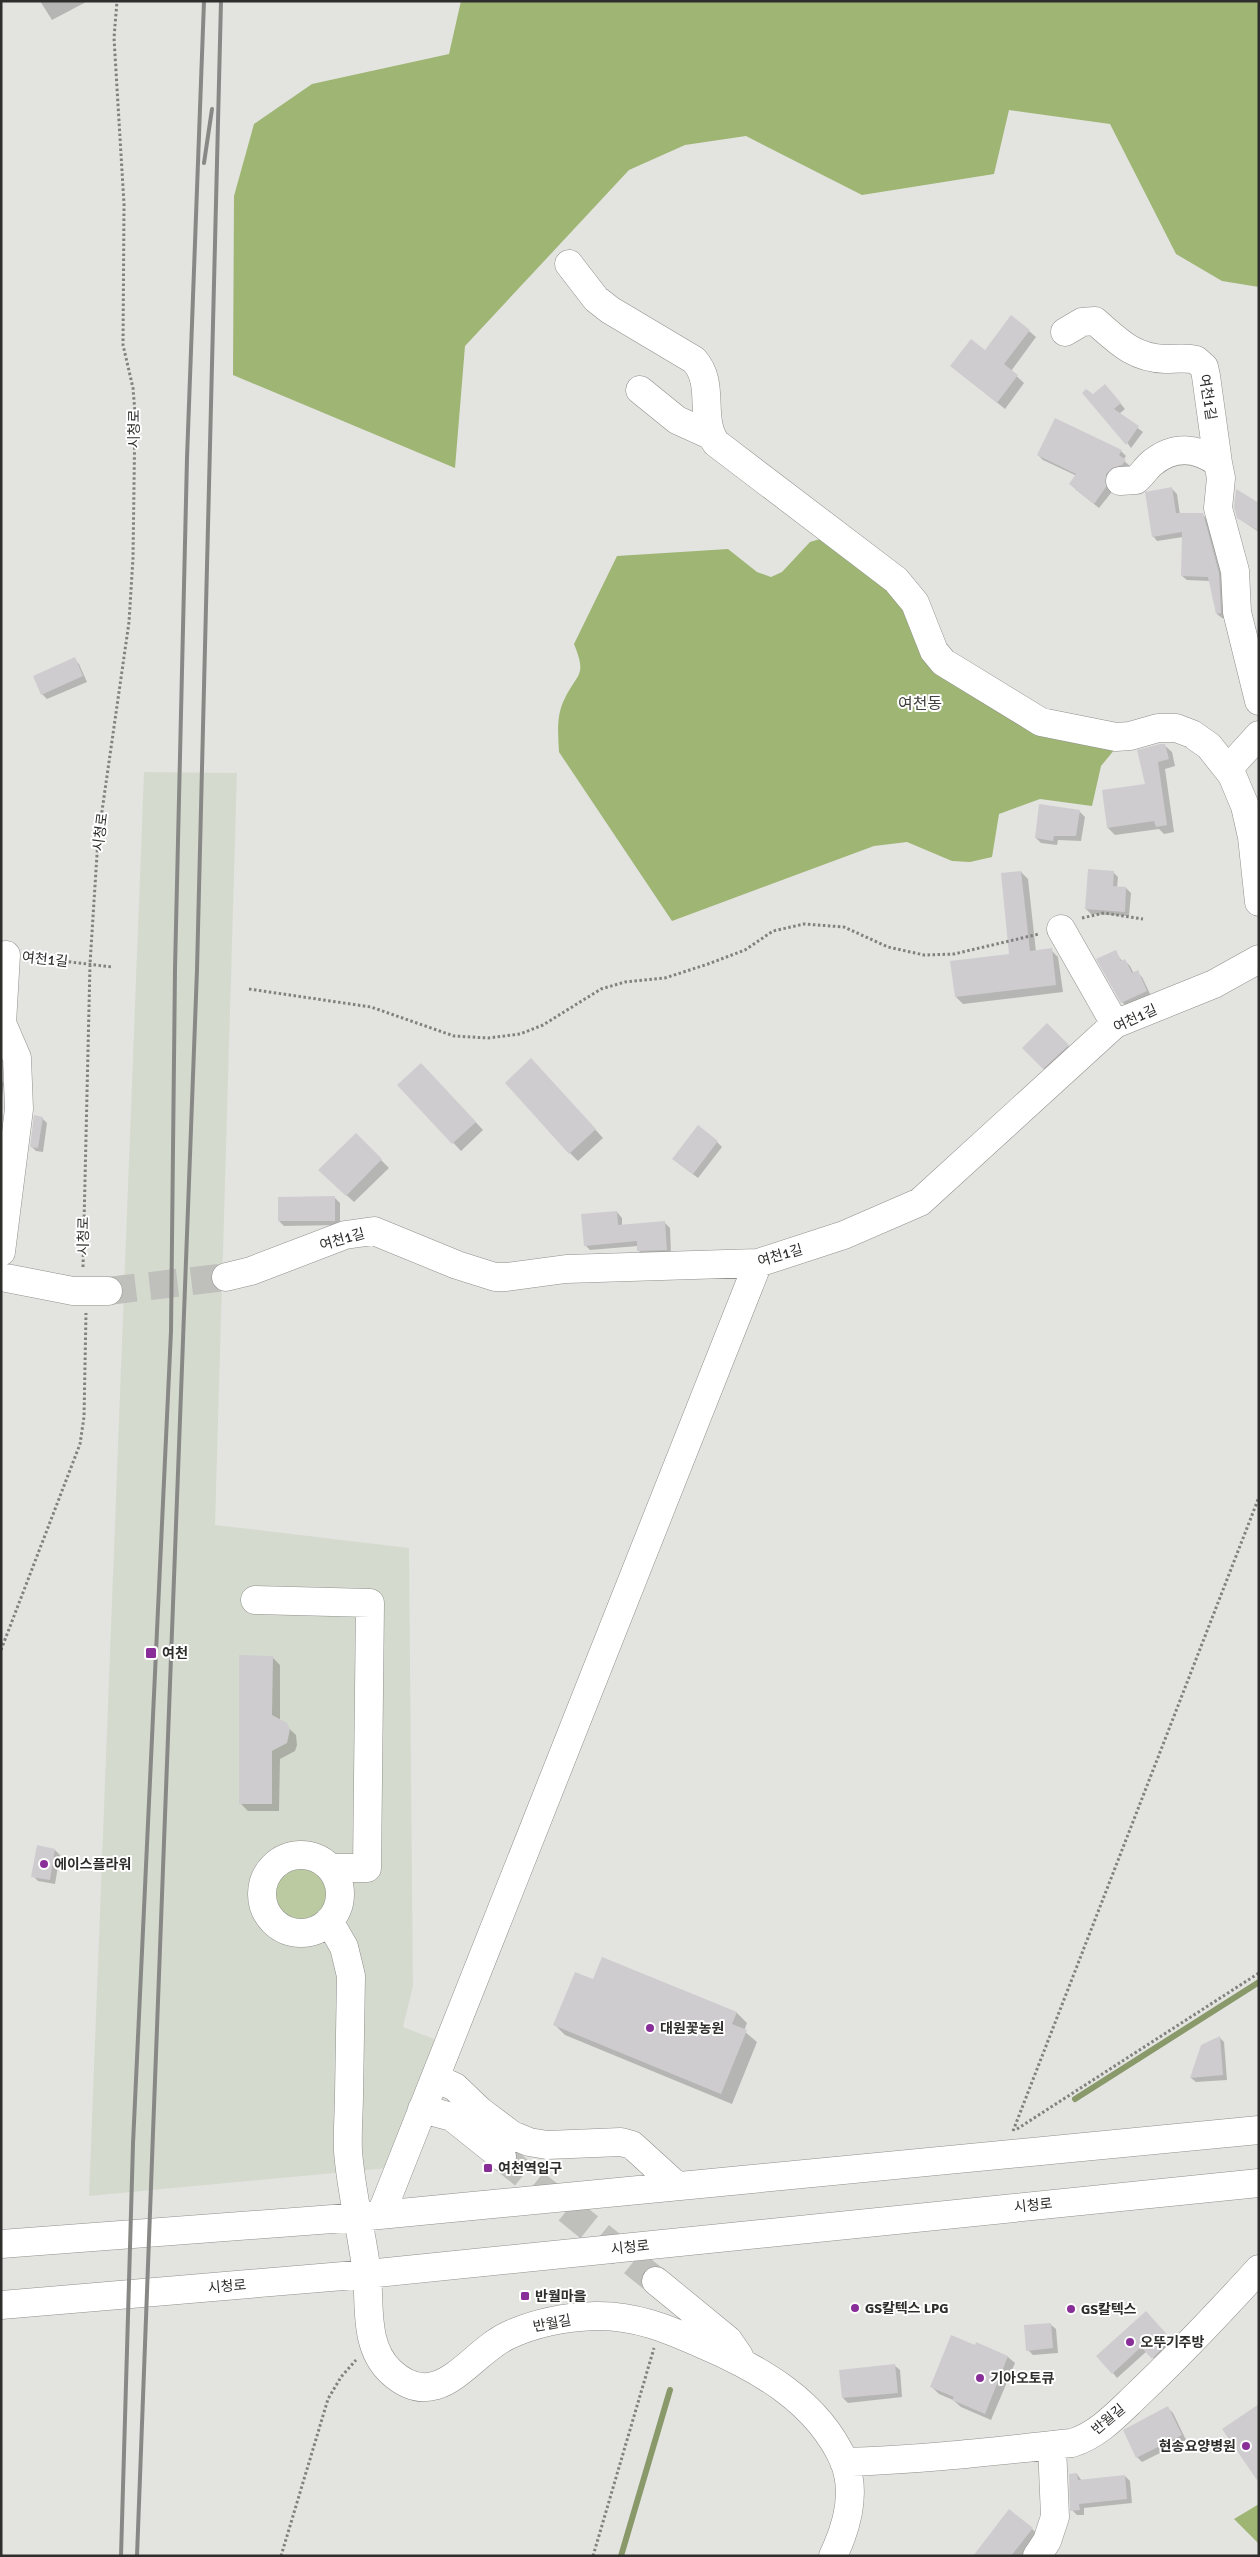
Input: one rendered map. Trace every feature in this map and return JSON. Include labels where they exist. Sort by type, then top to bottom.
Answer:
[{"type":"street","points":[[569,264],[596,299],[619,316],[685,354],[701,368],[707,388],[710,435]]},
{"type":"street","name":"여천1길","points":[[1065,332],[1082,322],[1095,321],[1121,345],[1134,352],[1158,358],[1196,360],[1204,367],[1218,463],[1222,478],[1218,508],[1235,571],[1237,612],[1259,701]]},
{"type":"street","points":[[640,390],[677,420],[710,435],[716,443],[733,457],[896,580],[915,603],[934,651],[944,662],[1041,722],[1116,737],[1158,728],[1176,728],[1192,734],[1209,746],[1228,769],[1249,820],[1259,902]]},
{"type":"street","points":[[1120,481],[1136,480],[1154,462],[1177,450],[1199,451],[1218,463]]},
{"type":"street","points":[[1228,769],[1259,736]]},
{"type":"street","points":[[1061,929],[1115,1024]]},
{"type":"street","name":"여천1길","points":[[1,1252],[19,1109],[17,1058],[2,1023],[6,954]]},
{"type":"street","name":"여천1길","points":[[226,1277],[251,1270],[345,1235],[374,1231],[457,1265],[495,1277],[507,1277],[566,1268],[758,1262],[844,1235],[920,1202],[1115,1024],[1214,984],[1259,960]]},
{"type":"street","points":[[370,2215],[422,2109],[435,2078],[758,1262]]},
{"type":"street","points":[[1,1277],[63,1289],[97,1291]]},
{"type":"street","points":[[255,1600],[370,1603],[367,1868],[330,1868]]},
{"type":"street","points":[[296,1855],[308,1855],[320,1860],[330,1868],[337,1879],[340,1891],[339,1904],[329,1921],[313,1931],[300,1933],[287,1930],[276,1924],[267,1914],[263,1902],[262,1889],[266,1877],[273,1866],[284,1859],[296,1855]]},
{"type":"street","name":"반월길","points":[[329,1921],[344,1947],[351,1976],[348,2151],[370,2215],[367,2274],[371,2340],[390,2371],[412,2384],[434,2387],[450,2381],[491,2345],[532,2326],[594,2316],[621,2317],[661,2326],[742,2362],[773,2380],[797,2400],[818,2422],[844,2462],[850,2497],[849,2512],[833,2556]]},
{"type":"street","points":[[435,2078],[455,2087],[480,2111],[512,2135],[547,2145],[621,2142],[632,2145],[677,2186]]},
{"type":"street","points":[[422,2109],[452,2117],[502,2157]]},
{"type":"street","points":[[1,2244],[370,2215],[677,2186],[1014,2143],[1259,2130]]},
{"type":"street","name":"시청로","points":[[1,2305],[367,2274],[1259,2183]]},
{"type":"street","name":"반월길","points":[[844,2462],[906,2460],[1052,2445],[1084,2439],[1112,2418],[1172,2362],[1259,2269]]},
{"type":"street","points":[[656,2281],[728,2340],[742,2362]]},
{"type":"street","points":[[1037,2556],[1047,2541],[1055,2517],[1052,2445]]},
{"type":"street","points":[[849,2512],[872,2476],[883,2469],[906,2460]]},
{"type":"path","name":"시청로","points":[[1,1650],[80,1444],[97,1291],[82,1260],[90,964],[98,839],[129,622],[133,558],[135,412],[133,388],[124,345],[124,204],[114,38],[117,1]]},
{"type":"path","points":[[249,989],[371,1007],[454,1036],[471,1038],[504,1036],[520,1034],[543,1025],[601,989],[625,982],[665,978],[745,950],[773,930],[804,924],[844,927],[888,947],[924,955],[973,950],[1061,929],[1096,914],[1143,919]]},
{"type":"path","name":"여천1길","points":[[6,954],[112,968]]},
{"type":"path","points":[[1014,2143],[1259,1497]]},
{"type":"path","points":[[1014,2143],[1259,1973]]},
{"type":"path","points":[[593,2556],[661,2326]]},
{"type":"path","points":[[281,2556],[328,2399],[342,2377],[371,2340]]},
{"type":"shaded area","points":[[144,772],[237,773],[215,1525],[409,1548],[413,1986],[403,2027],[442,2042],[388,2168],[89,2196]]},
{"type":"green space","points":[[461,1],[1259,1],[1259,287],[1222,281],[1176,254],[1110,124],[1009,110],[994,174],[862,195],[746,136],[685,145],[629,170],[465,346],[455,468],[233,375],[234,196],[254,124],[312,84],[449,54]]},
{"type":"green space","points":[[827,537],[900,594],[928,655],[1115,749],[1101,766],[1092,806],[1040,799],[999,814],[992,857],[970,862],[952,861],[907,842],[874,846],[672,921],[559,752],[558,724],[560,711],[580,668],[574,644],[617,556],[728,549],[757,572],[771,577],[782,572],[810,542]]},
{"type":"green space","points":[[296,1866],[306,1866],[316,1870],[324,1878],[328,1893],[324,1908],[316,1916],[306,1920],[296,1920],[286,1916],[278,1908],[274,1898],[274,1888],[278,1878],[286,1870]]},
{"type":"green space","points":[[1259,2504],[1259,2544],[1234,2519]]},
{"type":"building","points":[[1011,315],[1030,330],[1004,364],[1018,375],[997,403],[950,366],[971,339],[985,350]]},
{"type":"building","points":[[1105,384],[1121,403],[1114,409],[1139,426],[1126,445],[1082,393],[1086,389],[1093,394]]},
{"type":"building","points":[[1055,418],[1122,450],[1119,455],[1126,460],[1122,465],[1112,468],[1106,474],[1106,487],[1094,504],[1069,484],[1076,474],[1037,455]]},
{"type":"building","points":[[1172,487],[1176,513],[1203,513],[1219,573],[1221,613],[1216,614],[1208,577],[1181,576],[1182,532],[1152,537],[1145,492]]},
{"type":"building","points":[[1236,489],[1259,503],[1259,531],[1237,518],[1234,507]]},
{"type":"building","points":[[75,657],[83,676],[41,695],[33,676]]},
{"type":"building","points":[[1165,744],[1169,759],[1158,762],[1167,825],[1156,827],[1154,821],[1107,828],[1102,790],[1145,784],[1137,750]]},
{"type":"building","points":[[1039,804],[1080,810],[1076,836],[1054,836],[1053,841],[1035,838]]},
{"type":"building","points":[[1088,869],[1114,871],[1113,886],[1126,887],[1125,912],[1085,909]]},
{"type":"building","points":[[1021,871],[1030,951],[1052,948],[1056,985],[955,997],[950,961],[1009,954],[1001,873]]},
{"type":"building","points":[[1116,950],[1121,961],[1125,959],[1132,973],[1138,970],[1147,991],[1121,1003],[1096,959]]},
{"type":"building","points":[[1047,1023],[1069,1045],[1043,1069],[1022,1048]]},
{"type":"building","points":[[531,1058],[596,1129],[569,1154],[505,1083]]},
{"type":"building","points":[[421,1063],[476,1122],[452,1144],[397,1085]]},
{"type":"building","points":[[34,1115],[43,1117],[38,1148],[30,1147]]},
{"type":"building","points":[[698,1125],[718,1141],[693,1174],[672,1159]]},
{"type":"building","points":[[356,1133],[382,1159],[346,1196],[318,1170]]},
{"type":"building","points":[[335,1196],[335,1221],[278,1221],[278,1197]]},
{"type":"building","points":[[617,1211],[618,1225],[665,1221],[667,1250],[637,1251],[637,1241],[584,1246],[581,1214]]},
{"type":"building","points":[[239,1655],[273,1656],[272,1715],[287,1723],[290,1729],[287,1743],[272,1751],[272,1804],[239,1804]]},
{"type":"building","points":[[37,1845],[55,1849],[50,1880],[31,1877]]},
{"type":"building","name":"대원꽃농원","points":[[602,1957],[737,2012],[732,2024],[747,2030],[721,2094],[553,2025],[575,1972],[593,1979]]},
{"type":"building","points":[[1220,2036],[1223,2075],[1190,2078],[1201,2045]]},
{"type":"building","points":[[1146,2311],[1171,2339],[1152,2359],[1141,2347],[1112,2374],[1096,2356]]},
{"type":"building","points":[[1051,2323],[1053,2348],[1026,2351],[1024,2325]]},
{"type":"building","name":"기아오토큐","points":[[951,2335],[975,2345],[976,2342],[1008,2356],[985,2414],[952,2400],[954,2397],[930,2387]]},
{"type":"building","points":[[895,2364],[898,2393],[842,2398],[839,2370]]},
{"type":"building","name":"현송요양병원","points":[[1259,2404],[1259,2483],[1222,2429]]},
{"type":"building","points":[[1168,2406],[1182,2435],[1136,2458],[1123,2430]]},
{"type":"building","points":[[1077,2473],[1078,2480],[1125,2475],[1127,2499],[1079,2504],[1080,2510],[1070,2511],[1069,2474]]},
{"type":"building","points":[[1009,2509],[1033,2528],[1011,2556],[973,2556]]},
{"type":"waterway","points":[[1075,2099],[1259,1982]]},
{"type":"waterway","points":[[621,2556],[670,2390]]},
{"type":"tunnel","points":[[108,1291],[226,1277]]},
{"type":"tunnel","points":[[502,2157],[656,2281]]},
{"type":"railway","points":[[121,2556],[133,2144],[171,1331],[175,969],[187,458],[204,1]]},
{"type":"railway","points":[[137,2556],[197,970],[221,1]]},
{"type":"railway","points":[[204,163],[212,109]]},
{"type":"place","name":"여천","points":[[151,1653]]},
{"type":"place","name":"에이스플라워","points":[[44,1864]]},
{"type":"place","name":"대원꽃농원","points":[[650,2028]]},
{"type":"place","name":"여천역입구","points":[[488,2168]]},
{"type":"place","name":"반월마을","points":[[525,2296]]},
{"type":"place","name":"GS칼텍스 LPG","points":[[855,2308]]},
{"type":"place","name":"GS칼텍스","points":[[1071,2309]]},
{"type":"place","name":"오뚜기주방","points":[[1130,2342]]},
{"type":"place","name":"기아오토큐","points":[[980,2378]]},
{"type":"place","name":"현송요양병원","points":[[1246,2446]]},
{"type":"district","name":"여천동","points":[[920,703]]}]
